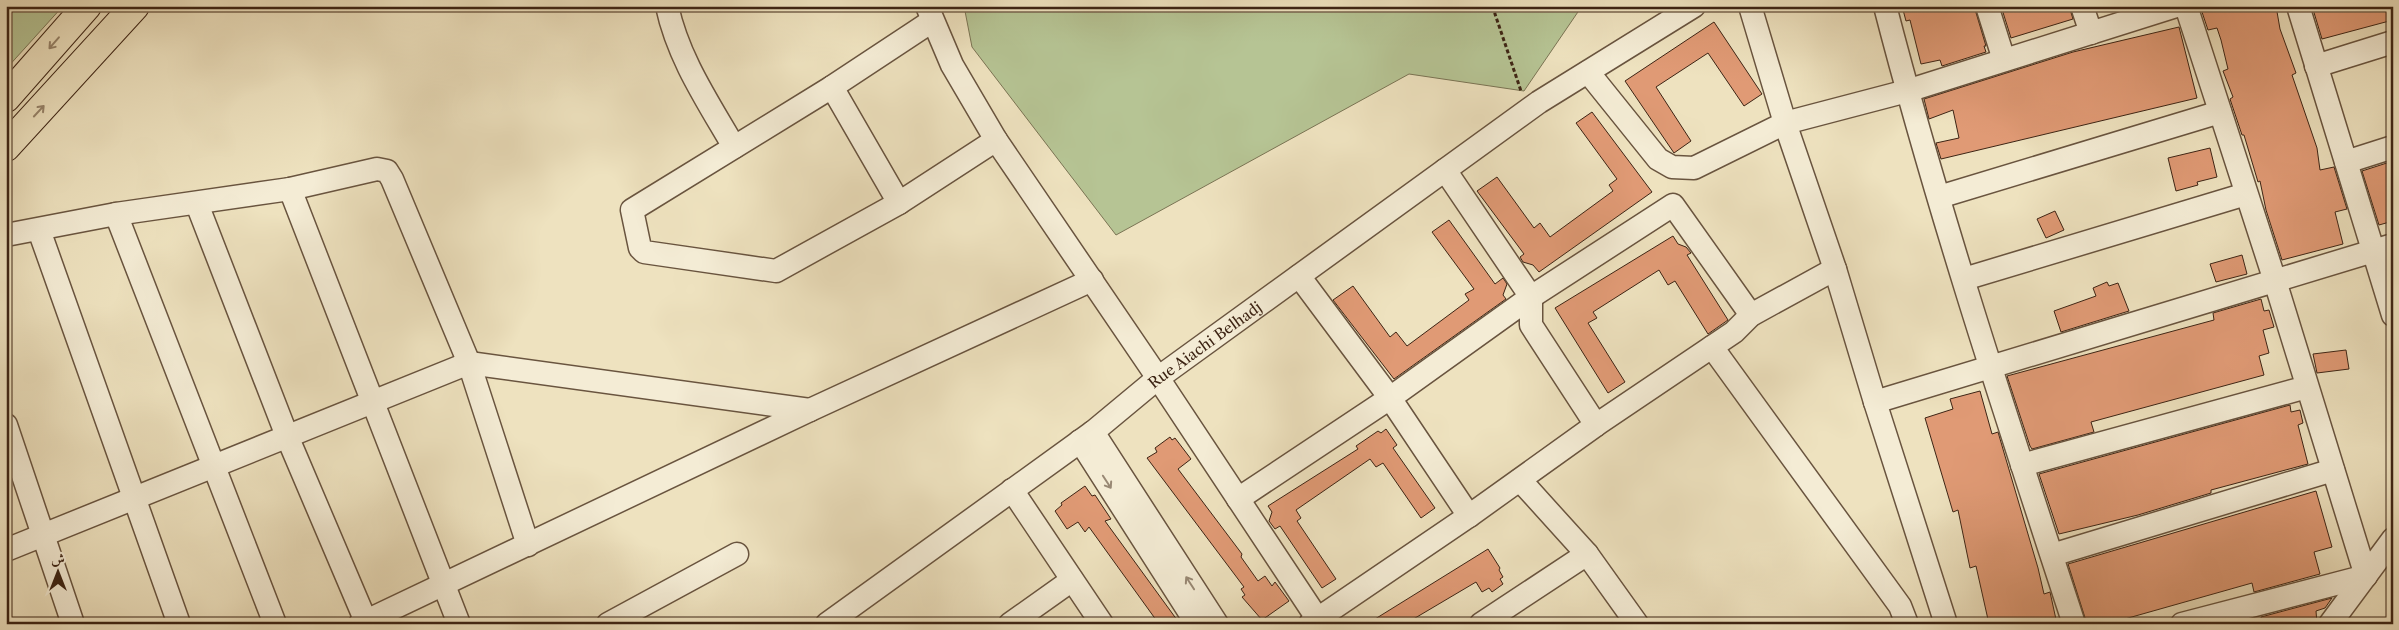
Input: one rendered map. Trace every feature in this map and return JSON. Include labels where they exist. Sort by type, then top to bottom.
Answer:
[{"type":"main road","points":[[6,98],[86,6]]},
{"type":"main road","points":[[6,147],[135,6]]},
{"type":"street","points":[[667,6],[675,36],[688,66],[734,147]]},
{"type":"street","name":"Rue Aiachi Belhadj","points":[[827,624],[1087,436],[1158,378],[1527,111],[1694,6]]},
{"type":"street","points":[[1750,6],[1785,123],[1835,269],[1875,402],[1946,624]]},
{"type":"street","points":[[1885,6],[1907,91],[1990,367],[2074,624]]},
{"type":"street","points":[[1987,6],[2004,60]]},
{"type":"street","points":[[2082,6],[2091,33]]},
{"type":"street","points":[[1588,72],[1658,159],[1672,167],[1694,168],[1785,123],[1907,91],[2176,6]]},
{"type":"street","points":[[2186,6],[2275,281],[2366,576]]},
{"type":"street","points":[[2298,6],[2346,162],[2383,248],[2393,315]]},
{"type":"street","points":[[996,140],[899,203],[776,271],[644,252],[640,248],[632,210],[832,87],[929,14],[952,65],[996,140],[1238,499],[1313,621],[1470,516],[1596,425],[1734,332],[1751,315],[1835,269]]},
{"type":"street","points":[[2316,66],[2393,42]]},
{"type":"street","points":[[832,87],[899,203]]},
{"type":"street","points":[[1939,197],[2220,112]]},
{"type":"street","points":[[2346,162],[2393,147]]},
{"type":"street","points":[[6,235],[116,214],[197,204],[290,189],[377,169],[387,171],[468,363],[528,545]]},
{"type":"street","points":[[1445,170],[1530,298],[1530,325],[1596,425]]},
{"type":"street","points":[[290,189],[374,401],[459,624]]},
{"type":"street","points":[[1964,279],[2246,194]]},
{"type":"street","points":[[197,204],[287,436],[365,623],[810,410],[1092,280]]},
{"type":"street","points":[[1238,499],[1390,398],[1530,298],[1673,205],[1751,315]]},
{"type":"street","points":[[116,214],[276,624]]},
{"type":"street","points":[[39,230],[179,624]]},
{"type":"street","points":[[1875,402],[2383,248]]},
{"type":"street","points":[[1299,276],[1390,398],[1470,516]]},
{"type":"street","points":[[1712,347],[1900,606],[1907,624]]},
{"type":"street","points":[[6,550],[468,363],[810,410]]},
{"type":"street","points":[[2022,465],[2308,387]]},
{"type":"street","points":[[6,425],[73,624]]},
{"type":"street","points":[[1087,436],[1197,624]]},
{"type":"street","points":[[1087,436],[1217,624]]},
{"type":"street","points":[[2052,555],[2333,470]]},
{"type":"street","points":[[1520,480],[1587,554],[1637,624]]},
{"type":"street","points":[[1012,490],[1102,624]]},
{"type":"street","points":[[2330,624],[2393,539]]},
{"type":"street","points":[[608,624],[737,554]]},
{"type":"street","points":[[1481,624],[1587,554]]},
{"type":"street","points":[[2182,624],[2366,576]]},
{"type":"street","points":[[1010,624],[1072,580]]},
{"type":"path","points":[[1494,6],[1527,111]]},
{"type":"green space","points":[[6,6],[63,6],[6,69]]},
{"type":"green space","points":[[964,6],[1582,6],[1524,91],[1409,74],[1116,235],[972,47]]},
{"type":"building","points":[[1902,6],[1974,6],[1986,46],[1984,46],[1986,52],[1942,66],[1940,60],[1921,64],[1910,20],[1906,21]]},
{"type":"building","points":[[2001,6],[2069,6],[2073,19],[2011,38]]},
{"type":"building","points":[[2200,6],[2276,6],[2280,29],[2296,73],[2292,75],[2317,148],[2320,170],[2334,167],[2347,209],[2335,212],[2343,244],[2282,260],[2266,210],[2260,181],[2258,182],[2244,135],[2242,135],[2230,99],[2233,97],[2223,71],[2228,69],[2221,40],[2217,28],[2208,30]]},
{"type":"building","points":[[2312,6],[2393,6],[2393,20],[2322,39]]},
{"type":"building","points":[[1714,22],[1762,94],[1744,106],[1708,53],[1656,87],[1691,141],[1674,153],[1625,81]]},
{"type":"building","points":[[2179,27],[2197,98],[1941,159],[1936,143],[1959,138],[1953,110],[1929,119],[1924,99],[2073,52]]},
{"type":"building","points":[[1592,112],[1652,192],[1539,272],[1533,265],[1523,262],[1520,257],[1524,254],[1477,191],[1497,177],[1534,228],[1540,223],[1550,237],[1613,191],[1609,185],[1617,179],[1576,123]]},
{"type":"building","points":[[2210,148],[2217,177],[2197,182],[2198,185],[2176,191],[2168,158]]},
{"type":"building","points":[[2393,161],[2393,221],[2379,225],[2362,171]]},
{"type":"building","points":[[2055,211],[2064,230],[2046,238],[2037,219]]},
{"type":"building","points":[[1449,220],[1495,284],[1503,278],[1507,284],[1503,295],[1506,299],[1394,379],[1333,300],[1353,286],[1390,337],[1396,332],[1407,346],[1469,300],[1465,294],[1474,289],[1432,232]]},
{"type":"building","points":[[1673,236],[1678,244],[1686,247],[1691,253],[1687,255],[1728,320],[1708,334],[1675,281],[1668,285],[1659,270],[1593,312],[1597,318],[1588,323],[1625,382],[1608,393],[1555,308]]},
{"type":"building","points":[[2242,255],[2247,274],[2216,282],[2210,264]]},
{"type":"building","points":[[2107,282],[2109,286],[2118,283],[2129,311],[2061,332],[2054,311],[2096,296],[2093,288]]},
{"type":"building","points":[[2261,299],[2264,311],[2269,310],[2274,327],[2263,330],[2269,353],[2259,356],[2264,375],[2091,422],[2094,432],[2032,449],[2030,446],[2007,376],[2214,320],[2213,313]]},
{"type":"building","points":[[2346,350],[2349,369],[2317,373],[2313,354]]},
{"type":"building","points":[[1980,391],[1992,434],[1998,432],[2044,594],[2050,592],[2057,624],[1989,624],[1976,566],[1970,568],[1958,510],[1953,512],[1925,418],[1953,409],[1950,399]]},
{"type":"building","points":[[2290,405],[2291,412],[2300,410],[2303,423],[2298,425],[2308,464],[2211,490],[2211,493],[2138,515],[2059,534],[2039,474]]},
{"type":"building","points":[[1386,429],[1397,445],[1393,448],[1435,508],[1421,518],[1383,463],[1376,467],[1370,459],[1296,510],[1301,518],[1297,521],[1336,579],[1322,588],[1280,526],[1275,529],[1269,521],[1272,512],[1268,506],[1358,449],[1356,446],[1378,431],[1381,433]]},
{"type":"building","points":[[1170,437],[1172,440],[1175,438],[1191,459],[1178,469],[1242,554],[1241,557],[1258,581],[1265,576],[1272,586],[1275,582],[1289,601],[1262,620],[1242,597],[1245,595],[1241,589],[1244,587],[1147,458],[1157,452],[1155,448]]},
{"type":"building","points":[[1085,486],[1092,496],[1095,495],[1111,519],[1105,521],[1180,624],[1159,624],[1089,527],[1085,532],[1078,522],[1067,529],[1055,511],[1062,505],[1061,503]]},
{"type":"building","points":[[2316,491],[2332,547],[2314,552],[2320,574],[2254,592],[2252,583],[2107,624],[2087,624],[2068,564]]},
{"type":"building","points":[[1488,549],[1500,568],[1499,570],[1503,577],[1500,579],[1503,584],[1492,592],[1489,588],[1482,592],[1476,582],[1405,624],[1367,624]]},
{"type":"building","points":[[2332,598],[2325,608],[2316,611],[2317,624],[2263,624],[2261,617]]}]
